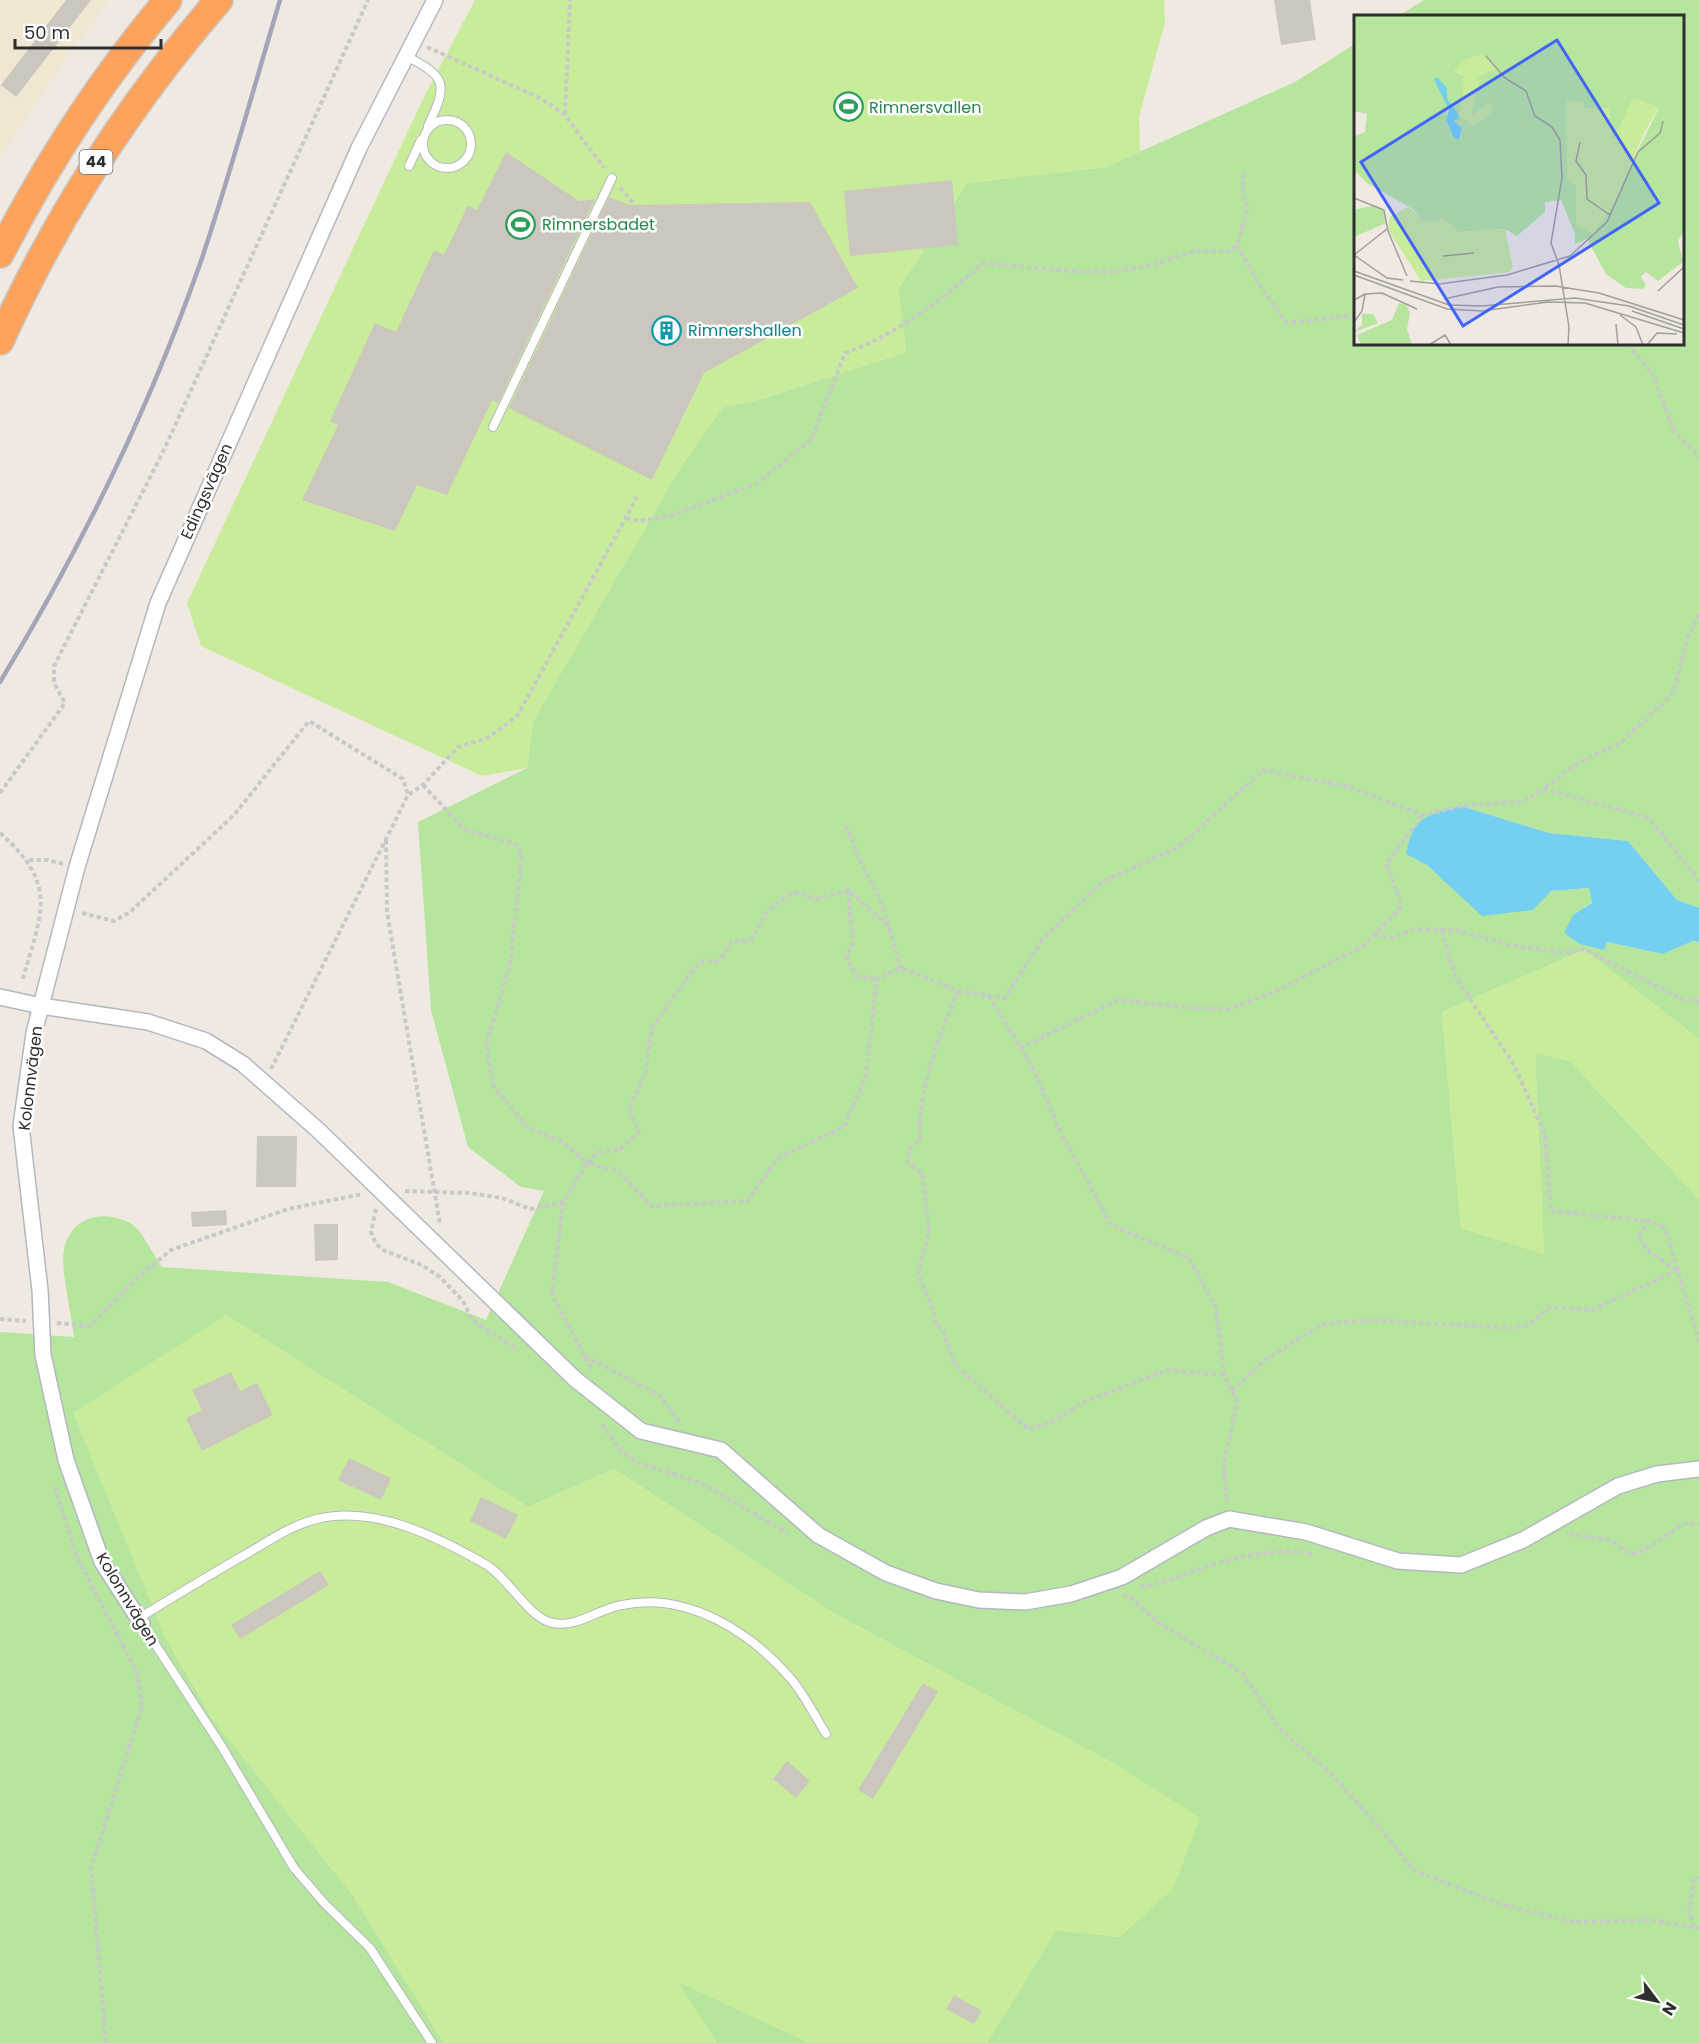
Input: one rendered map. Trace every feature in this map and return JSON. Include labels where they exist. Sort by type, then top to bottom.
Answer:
[{"type":"highway","name":"44","points":[[0,254],[63,142],[111,72],[168,0]]},
{"type":"highway","name":"44","points":[[0,341],[54,234],[97,160],[185,38],[219,0]]},
{"type":"street","name":"Edingsvägen","points":[[41,1006],[77,867],[158,603],[359,148],[412,59],[435,0]]},
{"type":"street","points":[[0,997],[41,1006],[148,1022],[206,1041],[243,1064],[318,1130],[575,1379],[640,1431],[721,1450],[818,1535],[886,1573],[936,1592],[978,1600],[1025,1602],[1071,1594],[1122,1577],[1206,1528],[1228,1519],[1306,1532],[1398,1561],[1461,1565],[1523,1540],[1618,1486],[1657,1474],[1699,1469]]},
{"type":"street","name":"Kolonnvägen","points":[[41,1006],[34,1032],[21,1126],[40,1290],[39,1321],[43,1355],[66,1460],[102,1562],[140,1621]]},
{"type":"lane","points":[[409,166],[438,105],[440,83],[429,68],[412,59]]},
{"type":"lane","points":[[444,119],[460,123],[470,137],[469,154],[457,166],[440,168],[427,158],[422,142],[424,134],[429,127],[444,119]]},
{"type":"lane","points":[[494,427],[612,178]]},
{"type":"lane","points":[[140,1621],[288,1530],[318,1519],[373,1519],[403,1526],[453,1547],[488,1566],[535,1613],[550,1623],[570,1625],[620,1605],[642,1602],[675,1604],[702,1613],[738,1632],[767,1653],[793,1682],[826,1734]]},
{"type":"lane","name":"Kolonnvägen","points":[[140,1621],[222,1747],[294,1868],[324,1903],[370,1948],[432,2043]]},
{"type":"path","points":[[0,793],[65,703],[54,683],[54,666],[163,452],[368,0]]},
{"type":"path","points":[[565,115],[570,0]]},
{"type":"path","points":[[412,59],[426,46],[542,99],[565,115],[635,205]]},
{"type":"path","points":[[626,518],[639,521],[673,515],[757,483],[811,440],[835,385],[845,353],[865,346],[944,298],[983,263],[1069,271],[1114,272],[1152,265],[1194,251],[1229,250],[1237,245],[1248,208],[1243,196],[1243,171]]},
{"type":"path","points":[[1237,245],[1260,286],[1287,323],[1347,316],[1354,319]]},
{"type":"path","points":[[1629,345],[1653,375],[1674,431],[1699,457]]},
{"type":"path","points":[[264,1083],[408,795],[423,785],[458,747],[488,738],[518,715],[637,497]]},
{"type":"path","points":[[848,890],[853,943],[846,956],[856,975],[877,980],[901,968],[958,991],[1005,998],[1042,940],[1102,882],[1179,847],[1263,770],[1350,787],[1422,815],[1467,805],[1521,802],[1545,789],[1576,764],[1622,742],[1672,693],[1688,636],[1699,615]]},
{"type":"path","points":[[66,908],[114,921],[130,912],[234,815],[309,721],[403,779],[408,795]]},
{"type":"path","points":[[423,785],[465,830],[514,843],[522,855],[510,965],[486,1044],[493,1086],[529,1129],[562,1142],[587,1163],[618,1171],[652,1206],[747,1201],[778,1158],[844,1127],[866,1075],[877,980]]},
{"type":"path","points":[[1545,789],[1649,818],[1699,881]]},
{"type":"path","points":[[1020,1048],[1118,1000],[1193,1008],[1229,1009],[1274,992],[1363,946],[1402,906],[1386,864],[1422,815]]},
{"type":"path","points":[[846,825],[862,866],[880,898],[901,968]]},
{"type":"path","points":[[0,833],[28,860],[40,890],[40,910],[21,982]]},
{"type":"path","points":[[386,839],[387,912],[433,1192],[445,1251]]},
{"type":"path","points":[[28,860],[48,860],[77,867]]},
{"type":"path","points":[[595,1377],[552,1295],[563,1202],[587,1163],[598,1152],[619,1150],[639,1132],[629,1109],[645,1074],[652,1028],[694,968],[703,961],[716,962],[723,956],[731,942],[751,940],[768,910],[793,892],[817,899],[848,890]]},
{"type":"path","points":[[848,890],[889,927]]},
{"type":"path","points":[[1375,934],[1392,938],[1416,929],[1460,931],[1509,945],[1565,953],[1584,949],[1682,999],[1699,1002]]},
{"type":"path","points":[[1442,930],[1455,976],[1514,1065],[1545,1135],[1551,1211],[1649,1221],[1665,1227],[1676,1271],[1699,1341]]},
{"type":"path","points":[[14,983],[52,968]]},
{"type":"path","points":[[958,991],[932,1056],[919,1115],[920,1140],[910,1148],[907,1162],[922,1173],[927,1219],[928,1231],[918,1273],[934,1312],[935,1324],[943,1330],[954,1364],[1028,1429],[1050,1423],[1082,1403],[1167,1370],[1224,1375]]},
{"type":"path","points":[[988,996],[1033,1068],[1058,1127],[1111,1224],[1189,1258],[1216,1308],[1224,1375],[1238,1401],[1224,1464],[1228,1519]]},
{"type":"path","points":[[0,1319],[90,1326],[138,1277],[171,1250],[288,1209],[380,1191],[470,1193],[502,1198],[530,1209],[563,1202]]},
{"type":"path","points":[[1649,1221],[1638,1236],[1647,1250],[1676,1271]]},
{"type":"path","points":[[1232,1391],[1265,1360],[1322,1324],[1374,1320],[1510,1328],[1529,1326],[1549,1307],[1592,1310],[1676,1271]]},
{"type":"path","points":[[24,1321],[26,1333]]},
{"type":"path","points":[[584,1356],[660,1396],[694,1443]]},
{"type":"path","points":[[54,1483],[76,1554],[138,1673],[142,1706],[91,1868],[106,2043]]},
{"type":"path","points":[[1694,1927],[1689,1911],[1694,1879],[1699,1877]]},
{"type":"shaded area","points":[[0,0],[110,0],[76,43],[0,157]]},
{"type":"green space","points":[[475,0],[1164,0],[1165,22],[1139,117],[1140,152],[1106,167],[967,183],[898,289],[906,352],[762,399],[723,407],[682,465],[533,721],[527,768],[482,776],[201,646],[187,603],[423,99]]},
{"type":"green space","points":[[1424,0],[1699,0],[1699,908],[1677,900],[1628,841],[1549,833],[1461,806],[1427,865],[1464,898],[1589,888],[1592,903],[1573,915],[1607,942],[1663,954],[1693,941],[1699,942],[1699,1039],[1584,950],[1442,1012],[1461,1228],[1544,1254],[1535,1052],[1570,1061],[1699,1199],[1699,2043],[987,2043],[1056,1930],[1120,1937],[1122,1768],[837,1615],[614,1469],[528,1507],[226,1315],[164,1635],[212,1718],[352,1894],[444,2043],[0,2043],[0,1332],[74,1337],[65,1280],[64,1250],[73,1229],[90,1218],[100,1216],[122,1220],[133,1225],[162,1267],[388,1282],[486,1320],[544,1191],[521,1187],[468,1147],[431,1010],[418,822],[527,768],[533,721],[682,465],[723,407],[762,399],[906,352],[898,289],[967,183],[1106,167],[1295,82],[1354,45],[1354,345],[1684,345],[1684,15],[1400,15]]},
{"type":"green space","points":[[1584,950],[1699,1039],[1699,1199],[1570,1061],[1535,1053],[1544,1254],[1461,1228],[1442,1012]]},
{"type":"green space","points":[[226,1315],[528,1507],[614,1469],[837,1615],[1122,1768],[1200,1818],[1173,1889],[1120,1937],[1056,1930],[987,2043],[810,2043],[678,1982],[717,2043],[444,2043],[352,1894],[212,1718],[164,1635],[73,1413]]},
{"type":"green space","points":[[677,1981],[810,2043],[717,2043]]},
{"type":"water","points":[[1461,806],[1549,833],[1628,841],[1677,900],[1699,908],[1699,942],[1693,941],[1663,954],[1607,942],[1604,950],[1580,944],[1564,933],[1573,915],[1592,903],[1589,888],[1551,891],[1533,910],[1482,916],[1427,865],[1406,854],[1413,832],[1423,819]]},
{"type":"building","points":[[66,0],[91,0],[16,97],[1,85]]},
{"type":"building","points":[[1274,0],[1310,0],[1316,40],[1281,45]]},
{"type":"building","points":[[506,152],[579,201],[595,199],[498,403],[492,400],[447,495],[417,485],[395,531],[302,500],[338,425],[330,421],[375,323],[396,332],[434,250],[444,255],[468,205],[477,210]]},
{"type":"building","points":[[952,180],[958,245],[850,256],[844,191]]},
{"type":"building","name":"Rimnershallen","points":[[609,197],[629,205],[810,202],[858,288],[704,373],[652,480],[509,408]]},
{"type":"building","points":[[257,1136],[297,1136],[296,1187],[256,1187]]},
{"type":"building","points":[[226,1210],[227,1225],[192,1227],[191,1212]]},
{"type":"building","points":[[314,1224],[338,1224],[338,1260],[315,1261]]},
{"type":"building","points":[[231,1372],[240,1391],[257,1383],[273,1415],[202,1451],[186,1418],[202,1410],[192,1390]]},
{"type":"building","points":[[349,1458],[391,1478],[381,1500],[338,1480]]},
{"type":"building","points":[[481,1497],[518,1515],[506,1539],[470,1521]]},
{"type":"building","points":[[320,1571],[329,1585],[240,1639],[231,1625]]},
{"type":"building","points":[[923,1683],[938,1692],[873,1799],[858,1790]]},
{"type":"building","points":[[787,1761],[810,1781],[796,1798],[773,1779]]},
{"type":"building","points":[[954,1995],[982,2011],[974,2024],[946,2009]]},
{"type":"railway","points":[[0,682],[30,632],[85,529],[136,424],[159,370],[212,229],[280,0]]},
{"type":"place","name":"Rimnersvallen","points":[[848,107]]},
{"type":"place","name":"Rimnersbadet","points":[[521,224]]},
{"type":"place","name":"Rimnershallen","points":[[667,330]]}]
